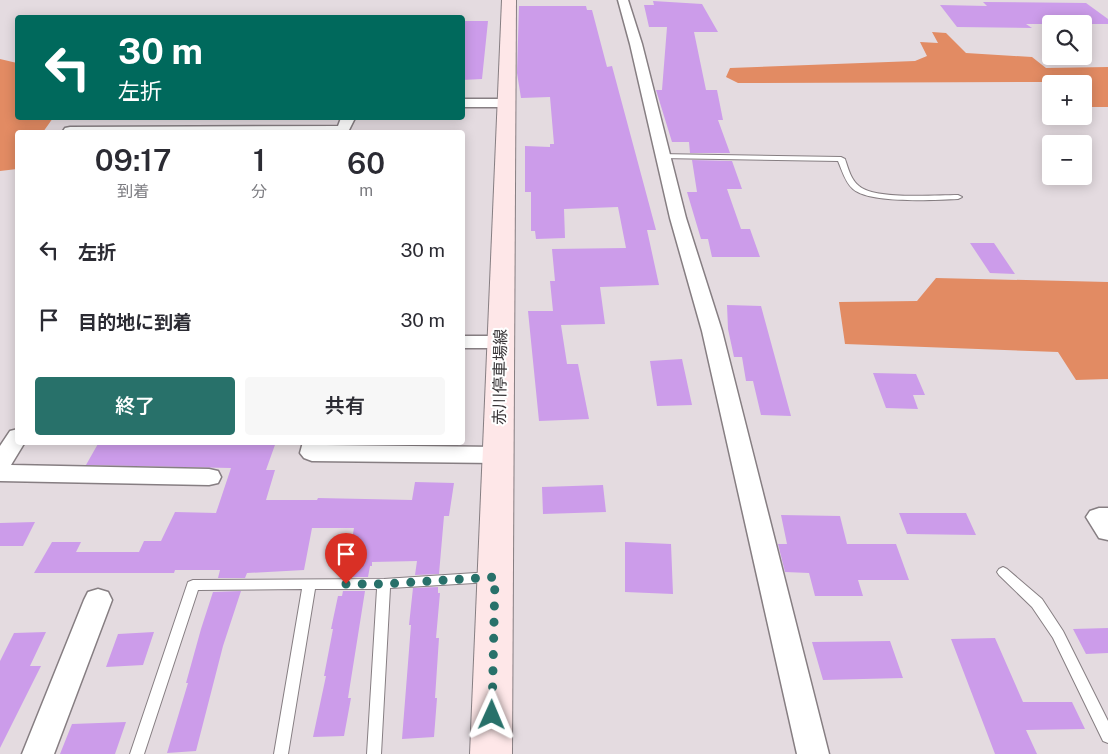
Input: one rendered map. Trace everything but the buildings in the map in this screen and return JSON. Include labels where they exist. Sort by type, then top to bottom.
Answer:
[{"type":"main road","name":"赤川停車場線","points":[[491,754],[509,0]]},
{"type":"street","points":[[623,0],[636,44],[662,156],[712,331],[813,754]]},
{"type":"street","points":[[465,103],[507,103]]},
{"type":"street","points":[[109,130],[116,120]]},
{"type":"street","points":[[465,342],[501,342]]},
{"type":"street","points":[[0,464],[15,441]]},
{"type":"street","points":[[314,445],[312,453],[498,455]]},
{"type":"street","points":[[0,473],[209,476]]},
{"type":"street","points":[[1108,517],[1099,517],[1108,531]]},
{"type":"street","points":[[38,754],[98,600]]},
{"type":"lane","points":[[662,156],[841,159],[855,188],[862,192],[878,196],[958,197]]},
{"type":"lane","points":[[1003,572],[1037,603],[1058,635],[1108,736]]},
{"type":"lane","points":[[138,754],[193,585],[384,584],[495,577]]},
{"type":"lane","points":[[281,754],[309,584]]},
{"type":"lane","points":[[374,754],[384,584]]},
{"type":"shaded area","points":[[932,32],[946,33],[966,53],[1032,57],[1046,68],[1108,67],[1108,107],[1092,107],[1092,75],[1042,75],[1042,82],[738,83],[726,77],[730,68],[915,61],[927,56],[920,42],[938,43]]},
{"type":"shaded area","points":[[0,59],[15,63],[15,120],[52,120],[44,130],[15,130],[15,169],[0,171]]},
{"type":"shaded area","points":[[936,278],[1108,282],[1108,379],[1076,380],[1058,352],[845,344],[839,302],[917,301]]},
{"type":"route","points":[[346,584],[384,584],[495,577],[492,715]]}]
